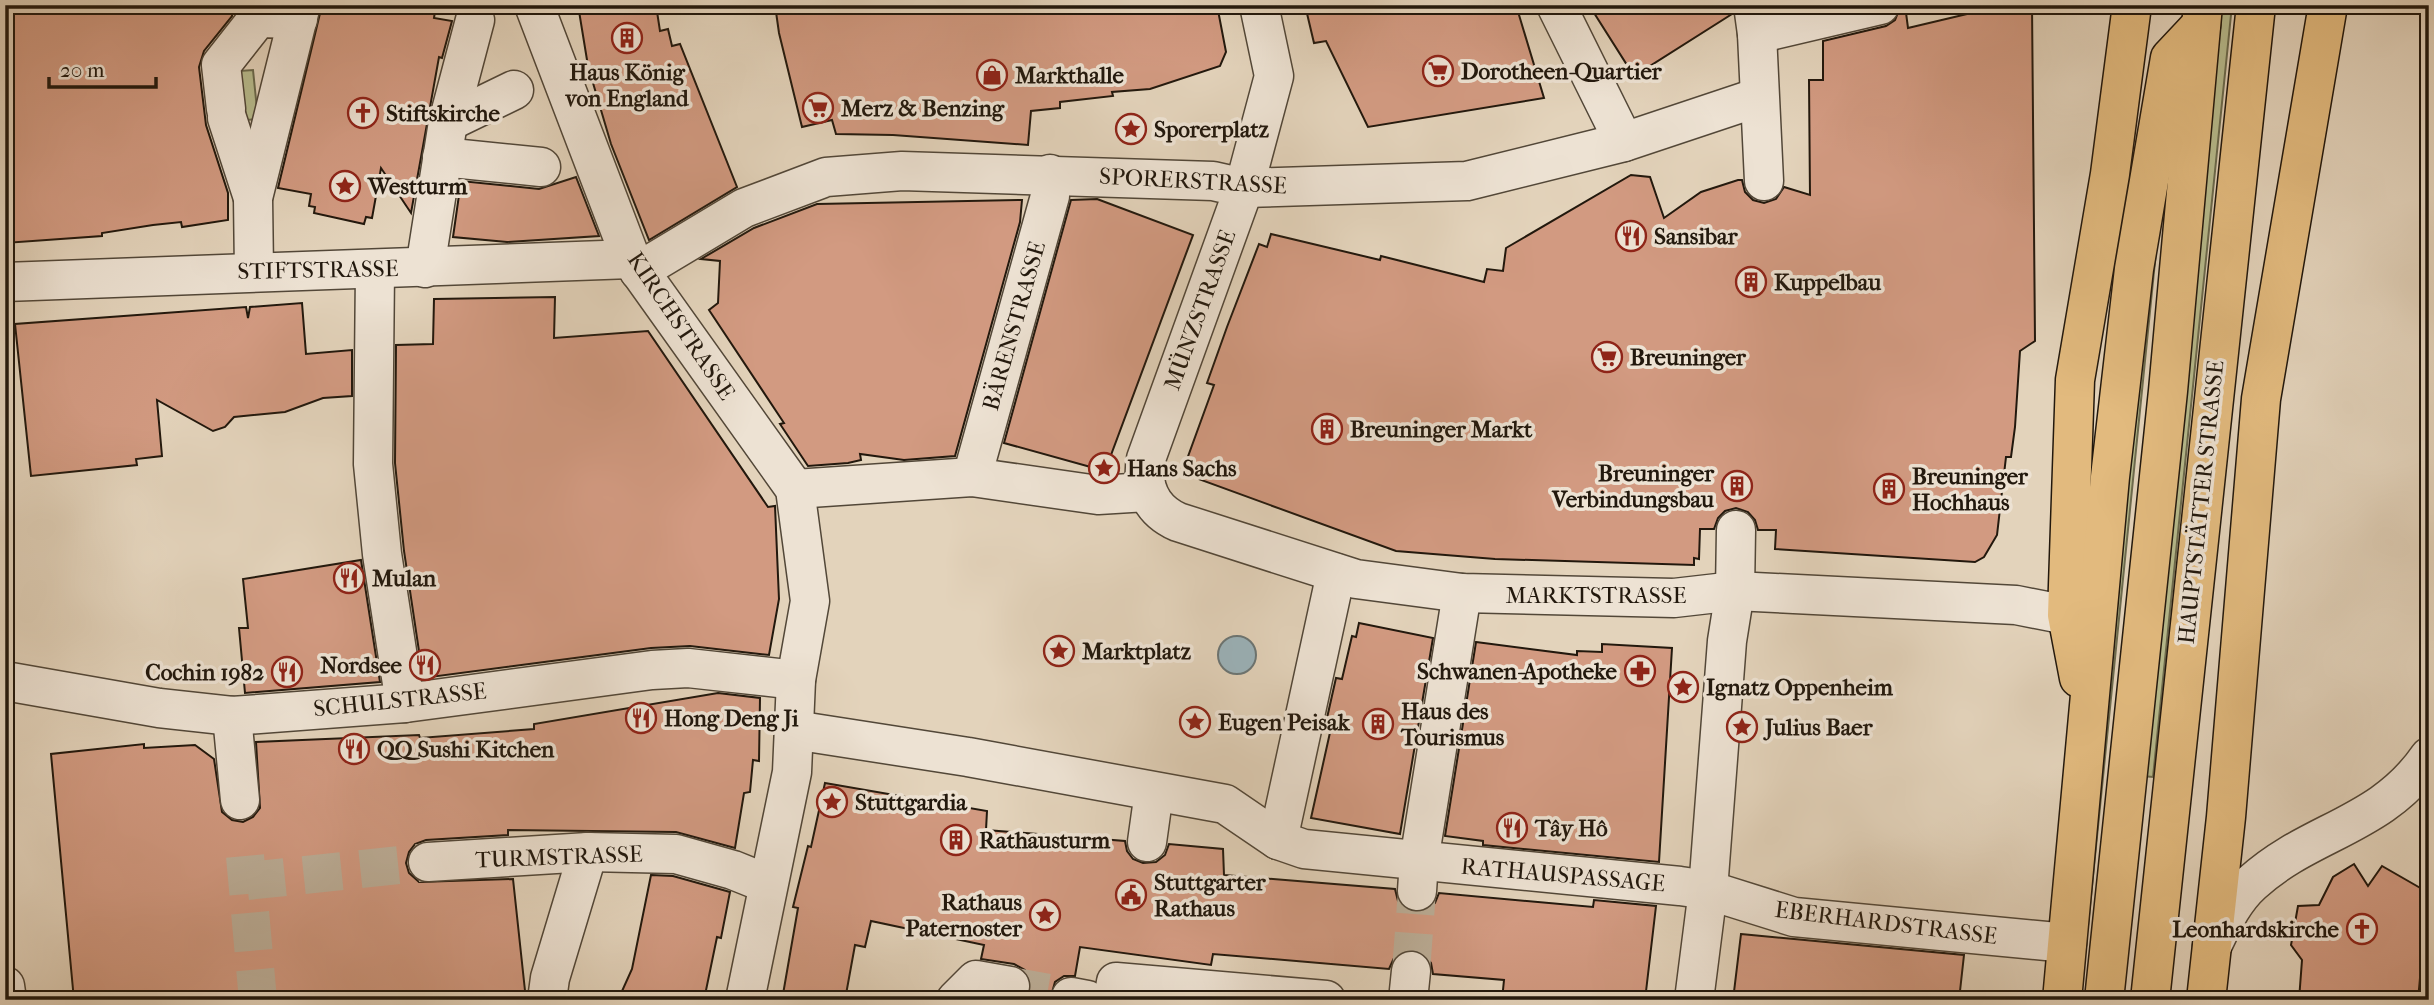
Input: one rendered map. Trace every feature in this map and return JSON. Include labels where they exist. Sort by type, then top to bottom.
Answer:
[{"type":"main road","points":[[2087,721],[2067,615],[2075,380],[2109,174],[2132,5]]},
{"type":"main road","name":"HAUPTSTÄTTER STRASSE","points":[[2150,1000],[2256,5]]},
{"type":"main road","points":[[2206,1000],[2238,684],[2241,615],[2261,399],[2328,5]]},
{"type":"main road","points":[[2062,1000],[2087,721],[2134,269],[2170,58],[2202,15]]},
{"type":"main road","name":"HAUPTSTÄTTER STRASSE","points":[[2104,1000],[2168,391],[2202,15]]},
{"type":"main road","points":[[2231,229],[2261,399]]},
{"type":"street","name":"KIRCHSTRASSE","points":[[534,5],[533,81],[590,150],[635,265],[795,489]]},
{"type":"street","name":"MÜNZSTRASSE","points":[[1147,492],[1144,472],[1146,458],[1244,188],[1274,76],[1259,5]]},
{"type":"street","points":[[1556,5],[1624,142]]},
{"type":"street","points":[[1764,181],[1755,20],[1880,5]]},
{"type":"street","points":[[253,198],[227,114],[221,65],[248,11],[300,12],[253,198],[254,271]]},
{"type":"street","points":[[425,268],[445,139],[477,12]]},
{"type":"street","points":[[445,139],[533,81]]},
{"type":"street","name":"SPORERSTRASSE","points":[[635,265],[744,208],[826,177],[902,171],[1050,174],[1213,181],[1244,188],[1467,181],[1624,142],[1759,97]]},
{"type":"street","points":[[445,139],[547,168],[590,150]]},
{"type":"street","name":"BÄRENSTRASSE","points":[[972,477],[1050,196],[1050,174]]},
{"type":"street","name":"STIFTSTRASSE","points":[[5,282],[254,271],[635,265]]},
{"type":"street","points":[[375,270],[373,464],[382,554],[405,703]]},
{"type":"street","points":[[745,1000],[792,772],[796,680],[810,601],[793,580],[795,489],[972,477],[1098,495],[1147,492]]},
{"type":"street","name":"MARKTSTRASSE","points":[[1147,492],[1161,512],[1178,522],[1356,579],[1462,593],[1674,598],[1735,591],[2016,605],[2067,615]]},
{"type":"street","points":[[1695,1000],[1708,890],[1727,641],[1735,591],[1736,530]]},
{"type":"street","points":[[794,730],[968,757],[1225,804],[1291,845],[1336,573]]},
{"type":"street","points":[[1418,876],[1462,593]]},
{"type":"street","name":"SCHULSTRASSE","points":[[5,681],[159,708],[232,716],[405,703],[652,670],[688,668],[796,680]]},
{"type":"street","points":[[232,716],[240,800]]},
{"type":"street","points":[[2211,947],[2231,907],[2250,884],[2293,852],[2362,820],[2391,800],[2417,774],[2429,757]]},
{"type":"street","points":[[1146,842],[1154,792]]},
{"type":"street","name":"RATHAUSPASSAGE","points":[[1291,845],[1418,876],[1708,890]]},
{"type":"street","points":[[547,1000],[550,978],[588,852]]},
{"type":"street","name":"TURMSTRASSE","points":[[428,862],[588,852],[676,854],[733,870],[768,884]]},
{"type":"street","name":"EBERHARDSTRASSE","points":[[1708,890],[1794,917],[2067,943]]},
{"type":"street","points":[[956,1000],[976,980],[1010,986]]},
{"type":"street","points":[[1113,1000],[1116,982],[1325,1000]]},
{"type":"street","points":[[5,986],[7,1000]]},
{"type":"green space","points":[[2216,5],[2232,5],[2153,777],[2142,776]]},
{"type":"green space","points":[[253,70],[258,119],[246,120],[244,102],[226,72]]},
{"type":"green space","points":[[2160,212],[2088,926],[2078,925],[2141,272]]},
{"type":"water","points":[[1237,636],[1251,641],[1256,655],[1251,669],[1237,674],[1223,669],[1218,655],[1223,641]]},
{"type":"building","points":[[5,5],[233,5],[232,16],[204,51],[199,67],[206,125],[228,193],[228,220],[182,227],[181,222],[153,225],[102,233],[102,236],[5,243]]},
{"type":"building","name":"Stiftskirche","points":[[322,5],[436,5],[434,18],[452,21],[442,58],[439,57],[411,213],[381,168],[372,218],[366,217],[364,224],[314,213],[315,207],[309,206],[311,194],[278,188]]},
{"type":"building","points":[[578,5],[656,5],[660,31],[668,29],[672,46],[680,44],[737,187],[649,240],[611,144],[588,66]]},
{"type":"building","name":"Markthalle","points":[[775,5],[1217,5],[1226,52],[1220,66],[1150,89],[1112,92],[1113,96],[1060,102],[1060,108],[1031,111],[1028,145],[893,135],[836,134],[832,120],[802,127],[779,33]]},
{"type":"building","name":"Dorotheen-Quartier","points":[[1305,5],[1516,5],[1544,98],[1368,127],[1326,41],[1314,43]]},
{"type":"building","name":"Dorotheen-Quartier","points":[[1589,5],[1732,5],[1732,14],[1634,76]]},
{"type":"building","points":[[1901,5],[1905,5],[1908,28],[2005,5],[2032,5],[2035,341],[2020,351],[2011,457],[2006,457],[1997,535],[1984,557],[1975,562],[1775,549],[1776,530],[1758,530],[1755,520],[1748,512],[1736,508],[1725,511],[1718,518],[1714,529],[1700,529],[1699,559],[1694,558],[1694,565],[1495,559],[1396,551],[1182,473],[1214,385],[1207,383],[1227,327],[1259,244],[1267,247],[1271,234],[1380,260],[1381,256],[1484,282],[1487,269],[1503,271],[1506,248],[1631,175],[1650,177],[1664,218],[1701,192],[1738,180],[1742,180],[1745,192],[1753,200],[1764,203],[1776,199],[1784,187],[1810,195],[1809,80],[1823,80],[1823,41],[1886,26],[1895,20]]},
{"type":"building","points":[[576,177],[599,236],[507,242],[453,237],[461,181],[539,189]]},
{"type":"building","points":[[1097,199],[1193,235],[1105,471],[1004,443],[1071,200]]},
{"type":"building","points":[[1022,200],[1020,222],[955,456],[904,460],[860,454],[861,460],[848,463],[808,466],[780,424],[784,423],[709,310],[718,303],[720,261],[701,259],[754,228],[817,204]]},
{"type":"building","points":[[555,297],[554,338],[648,331],[768,507],[775,506],[779,599],[769,655],[690,646],[651,648],[423,678],[404,551],[395,463],[396,345],[433,344],[434,299]]},
{"type":"building","points":[[302,303],[306,354],[352,350],[352,396],[323,398],[285,412],[234,417],[225,427],[213,431],[157,400],[162,456],[136,459],[137,465],[31,476],[15,324],[246,307],[248,318],[250,307]]},
{"type":"building","points":[[361,560],[380,682],[245,693],[239,628],[248,628],[243,579]]},
{"type":"building","name":"Haus des Tourismus","points":[[1359,623],[1433,638],[1400,834],[1311,818],[1333,719],[1327,718],[1336,678],[1342,679],[1352,636],[1356,637]]},
{"type":"building","points":[[1476,642],[1577,655],[1577,651],[1602,652],[1602,644],[1672,648],[1659,862],[1483,845],[1483,841],[1445,836]]},
{"type":"building","points":[[718,693],[760,698],[759,761],[753,760],[750,792],[744,793],[735,848],[676,832],[508,830],[508,835],[426,840],[415,844],[409,852],[406,863],[409,873],[419,882],[513,879],[526,1000],[74,1000],[51,754],[144,744],[144,748],[195,745],[214,759],[222,812],[232,820],[243,822],[253,817],[260,808],[256,742],[419,735],[420,738],[534,729],[534,724]]},
{"type":"building","name":"Stuttgarter Rathaus","points":[[825,783],[987,811],[986,830],[1125,841],[1127,851],[1133,859],[1143,863],[1156,862],[1165,855],[1169,844],[1223,849],[1224,875],[1395,889],[1398,901],[1404,909],[1415,913],[1427,910],[1435,903],[1439,893],[1593,907],[1594,900],[1656,906],[1645,1000],[1502,1000],[1504,980],[1433,974],[1431,963],[1424,954],[1413,949],[1403,951],[1394,958],[1389,969],[1213,954],[1211,965],[1080,947],[1075,976],[1064,976],[1055,982],[1050,1000],[1027,1000],[1032,989],[1025,970],[1014,964],[981,959],[984,945],[871,921],[865,947],[855,945],[845,1000],[782,1000],[798,908],[793,907],[808,846],[811,847]]},
{"type":"building","name":"Leonhardskirche","points":[[2354,864],[2368,886],[2382,866],[2429,893],[2429,924],[2425,923],[2418,1000],[2299,1000],[2302,960],[2291,945],[2298,906],[2319,905],[2333,877]]},
{"type":"building","points":[[651,875],[673,876],[730,892],[721,938],[717,937],[704,1000],[618,1000],[632,969]]},
{"type":"building","points":[[1741,934],[1964,955],[1959,1000],[1733,1000]]},
{"type":"tunnel","points":[[245,856],[258,1000]]},
{"type":"tunnel","points":[[247,881],[428,862]]},
{"type":"tunnel","points":[[1411,971],[1417,891]]},
{"type":"tunnel","points":[[1010,986],[1071,997]]},
{"type":"place","name":"Haus König von England","points":[[627,38]]},
{"type":"place","name":"Dorotheen-Quartier","points":[[1438,71]]},
{"type":"place","name":"Markthalle","points":[[992,75]]},
{"type":"place","name":"Merz & Benzing","points":[[818,108]]},
{"type":"place","name":"Stiftskirche","points":[[363,113]]},
{"type":"place","name":"Sporerplatz","points":[[1131,129]]},
{"type":"place","name":"Westturm","points":[[345,186]]},
{"type":"place","name":"Sansibar","points":[[1631,236]]},
{"type":"place","name":"Kuppelbau","points":[[1751,282]]},
{"type":"place","name":"Breuninger","points":[[1607,357]]},
{"type":"place","name":"Breuninger Markt","points":[[1327,429]]},
{"type":"place","name":"Hans Sachs","points":[[1104,468]]},
{"type":"place","name":"Breuninger Verbindungsbau","points":[[1737,486]]},
{"type":"place","name":"Breuninger Hochhaus","points":[[1889,489]]},
{"type":"place","name":"Mulan","points":[[349,578]]},
{"type":"place","name":"Marktplatz","points":[[1059,651]]},
{"type":"place","name":"Nordsee","points":[[425,665]]},
{"type":"place","name":"Schwanen-Apotheke","points":[[1640,671]]},
{"type":"place","name":"Cochin 1982","points":[[287,672]]},
{"type":"place","name":"Ignatz Oppenheim","points":[[1683,687]]},
{"type":"place","name":"Hong Deng Ji","points":[[641,718]]},
{"type":"place","name":"Eugen Peisak","points":[[1195,722]]},
{"type":"place","name":"Haus des Tourismus","points":[[1378,724]]},
{"type":"place","name":"Julius Baer","points":[[1742,727]]},
{"type":"place","name":"QQ Sushi Kitchen","points":[[354,749]]},
{"type":"place","name":"Stuttgardia","points":[[832,802]]},
{"type":"place","name":"Tây Hô","points":[[1512,828]]},
{"type":"place","name":"Rathausturm","points":[[956,840]]},
{"type":"place","name":"Stuttgarter Rathaus","points":[[1131,895]]},
{"type":"place","name":"Rathaus Paternoster","points":[[1045,915]]},
{"type":"place","name":"Leonhardskirche","points":[[2362,929]]}]
